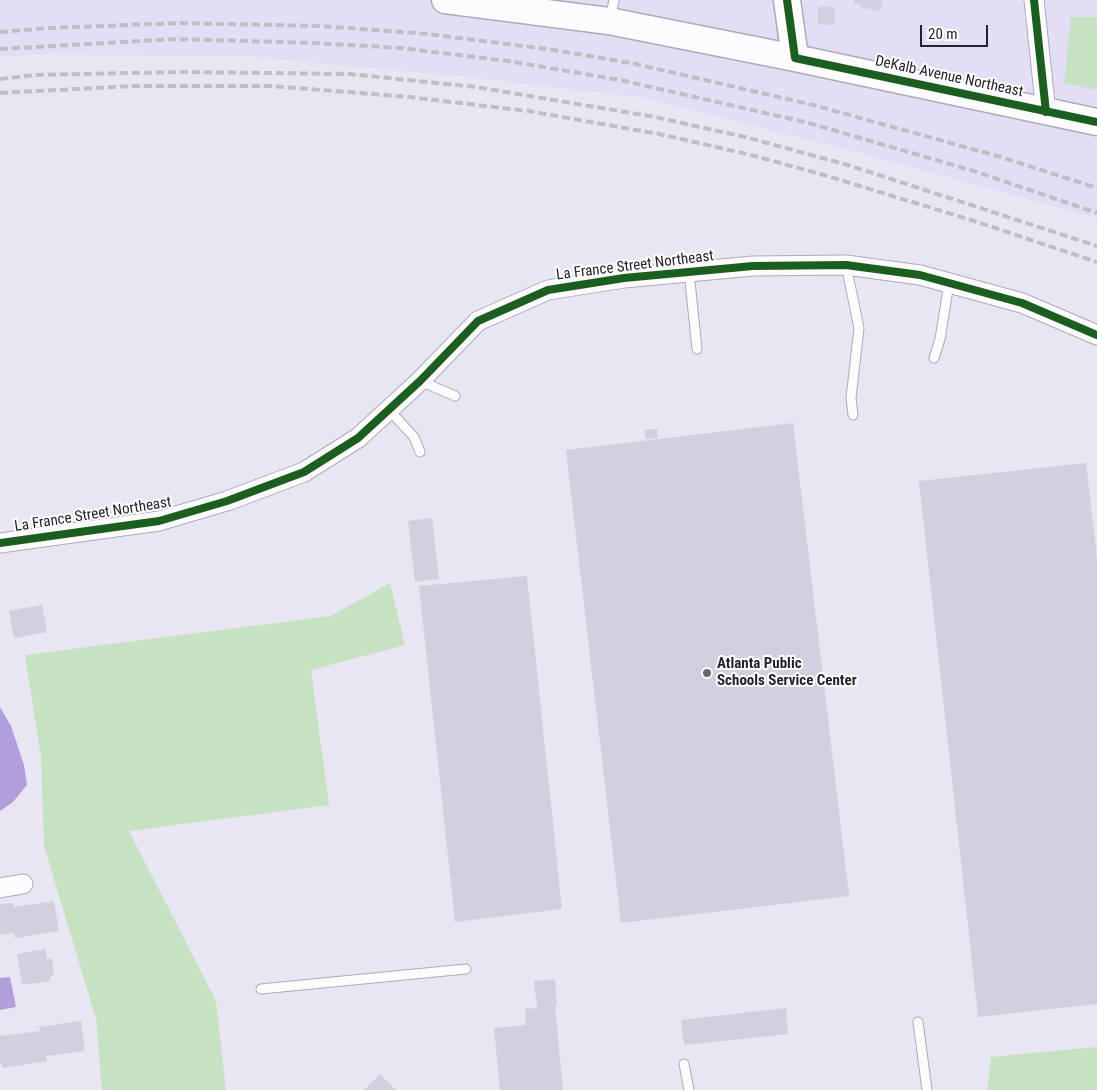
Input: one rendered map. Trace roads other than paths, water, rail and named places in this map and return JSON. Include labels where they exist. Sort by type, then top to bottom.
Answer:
[{"type":"main road","name":"DeKalb Avenue Northeast","points":[[445,0],[544,9],[612,11],[795,58],[1097,122]]},
{"type":"main road","points":[[787,0],[795,58]]},
{"type":"street","points":[[1034,0],[1046,112]]},
{"type":"street","name":"La France Street Northeast","points":[[0,543],[159,521],[227,502],[304,472],[358,438],[420,381],[478,321],[548,290],[624,278],[753,266],[846,265],[920,275],[1022,303],[1097,335]]},
{"type":"street","points":[[0,888],[24,884]]},
{"type":"lane","points":[[846,265],[859,328],[851,398],[853,415]]},
{"type":"lane","points":[[688,272],[697,349]]},
{"type":"lane","points":[[934,358],[940,339],[949,283]]},
{"type":"lane","points":[[420,381],[455,396]]},
{"type":"lane","points":[[389,410],[414,437],[420,452]]},
{"type":"lane","points":[[261,989],[466,969]]},
{"type":"lane","points":[[918,1022],[927,1090]]},
{"type":"lane","points":[[684,1064],[689,1090]]},
{"type":"railway","points":[[0,32],[49,28],[181,23],[319,26],[428,34],[547,49],[631,63],[813,105],[1001,157],[1097,188]]},
{"type":"railway","points":[[0,49],[175,39],[315,43],[401,48],[508,61],[620,80],[809,123],[977,172],[1097,213]]},
{"type":"railway","points":[[0,79],[35,75],[183,72],[349,74],[476,87],[655,117],[749,138],[848,165],[1097,246]]},
{"type":"railway","points":[[0,93],[132,86],[271,86],[409,97],[528,111],[659,134],[747,154],[824,175],[971,220],[1097,262]]},
{"type":"place","name":"Atlanta Public Schools Service Center","points":[[707,673]]}]
